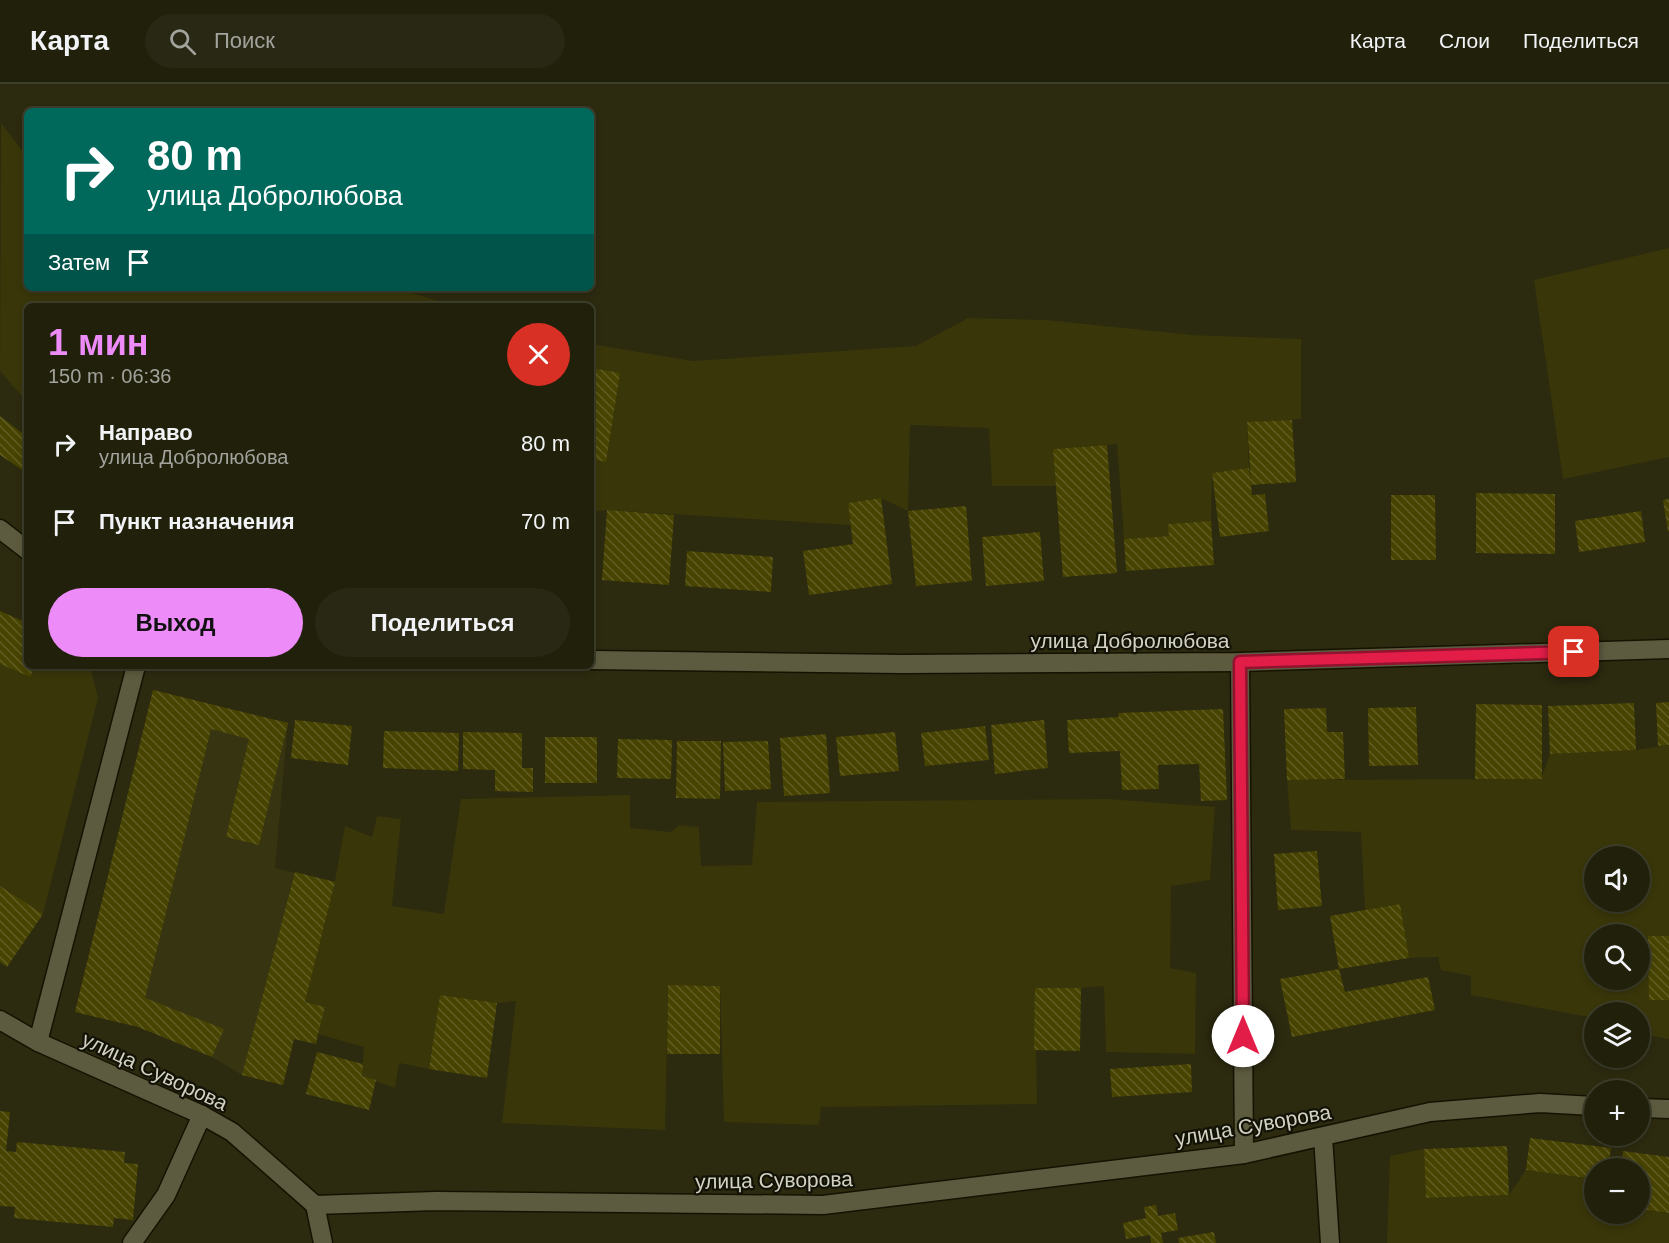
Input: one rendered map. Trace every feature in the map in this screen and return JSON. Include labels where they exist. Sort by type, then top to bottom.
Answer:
[{"type":"street","points":[[0,529],[24,548]]},
{"type":"street","name":"улица Добролюбова","points":[[594,660],[903,664],[1240,662],[1669,649]]},
{"type":"street","points":[[1240,662],[1244,1154]]},
{"type":"street","points":[[38,1042],[135,669]]},
{"type":"street","name":"улица Суворова","points":[[0,1020],[38,1042],[202,1114],[232,1132],[315,1205],[436,1201],[823,1205],[1244,1154],[1430,1112],[1540,1103],[1584,1105]]},
{"type":"street","points":[[1650,1108],[1669,1109]]},
{"type":"street","points":[[132,1243],[166,1195],[202,1114]]},
{"type":"street","points":[[1323,1137],[1330,1243]]},
{"type":"street","points":[[315,1205],[323,1243]]},
{"type":"shaded area","points":[[1,123],[24,153],[24,291],[406,291],[444,303],[24,303],[24,399],[0,371]]},
{"type":"shaded area","points":[[1669,248],[1669,457],[1563,479],[1534,280]]},
{"type":"shaded area","points":[[968,318],[1046,320],[1192,335],[1301,339],[1301,419],[1247,423],[1249,468],[1212,473],[1211,521],[1169,524],[1169,536],[1124,539],[1117,444],[1053,449],[1056,486],[992,486],[989,428],[910,425],[908,511],[881,498],[848,503],[851,525],[607,510],[594,512],[594,344],[693,361],[916,346]]},
{"type":"shaded area","points":[[0,664],[30,677],[34,669],[91,669],[98,698],[43,914],[0,886]]},
{"type":"shaded area","points":[[153,690],[288,723],[275,868],[335,882],[305,1002],[325,1007],[316,1044],[294,1039],[283,1085],[242,1075],[212,1057],[138,1027],[75,1012]]},
{"type":"shaded area","points":[[1669,745],[1669,1039],[1650,1036],[1650,1002],[1584,1002],[1584,1016],[1471,995],[1471,976],[1441,970],[1438,957],[1409,958],[1400,904],[1365,910],[1361,832],[1291,830],[1287,780],[1541,779],[1550,754],[1636,750]]},
{"type":"shaded area","points":[[630,795],[630,828],[671,832],[679,825],[699,827],[701,866],[752,865],[757,802],[1108,799],[1215,807],[1210,880],[1171,886],[1170,968],[1196,973],[1195,1054],[1106,1052],[1104,986],[1035,988],[1037,1104],[821,1107],[819,1125],[724,1122],[720,986],[668,985],[665,1130],[502,1123],[516,1001],[497,1003],[440,995],[429,1069],[399,1063],[395,1088],[362,1076],[364,1047],[318,1034],[325,1007],[305,1002],[334,886],[345,826],[372,837],[377,816],[401,819],[392,906],[444,914],[461,799]]},
{"type":"shaded area","points":[[1424,1149],[1426,1198],[1509,1195],[1526,1170],[1584,1178],[1584,1224],[1650,1224],[1650,1210],[1669,1213],[1669,1243],[1387,1243],[1390,1156]]},
{"type":"building","points":[[594,369],[620,373],[606,462],[594,460]]},
{"type":"building","points":[[0,416],[24,435],[24,471],[0,455]]},
{"type":"building","points":[[1292,420],[1296,482],[1251,485],[1252,495],[1265,494],[1269,531],[1220,537],[1212,473],[1249,468],[1251,482],[1247,422]]},
{"type":"building","points":[[1107,445],[1117,573],[1063,577],[1053,449]]},
{"type":"building","points":[[1476,493],[1555,494],[1555,554],[1476,553]]},
{"type":"building","points":[[1391,495],[1435,495],[1436,560],[1391,560]]},
{"type":"building","points":[[881,498],[892,584],[809,595],[803,551],[853,544],[848,503]]},
{"type":"building","points":[[1669,499],[1669,531],[1668,532],[1663,500]]},
{"type":"building","points":[[966,506],[972,581],[916,586],[908,511]]},
{"type":"building","points":[[607,510],[674,515],[669,585],[602,580]]},
{"type":"building","points":[[1641,511],[1645,542],[1579,552],[1575,521]]},
{"type":"building","points":[[1211,521],[1214,565],[1126,571],[1124,539],[1169,536],[1168,524]]},
{"type":"building","points":[[1040,532],[1044,581],[986,586],[982,537]]},
{"type":"building","points":[[687,551],[773,557],[771,592],[685,586]]},
{"type":"building","points":[[0,611],[24,622],[24,669],[34,669],[30,677],[0,664]]},
{"type":"building","points":[[153,690],[288,723],[259,845],[226,837],[249,739],[211,729],[145,998],[224,1029],[212,1057],[138,1027],[75,1012]]},
{"type":"building","points":[[1669,702],[1669,745],[1658,746],[1656,703]]},
{"type":"building","points":[[1634,703],[1636,750],[1550,754],[1548,706]]},
{"type":"building","points":[[1476,704],[1542,705],[1542,779],[1475,779]]},
{"type":"building","points":[[1416,707],[1418,765],[1369,766],[1368,708]]},
{"type":"building","points":[[1326,708],[1327,732],[1343,732],[1345,779],[1287,780],[1284,709]]},
{"type":"building","points":[[1223,709],[1227,800],[1201,801],[1199,764],[1158,765],[1159,789],[1122,790],[1120,751],[1069,753],[1067,720],[1119,717],[1118,713]]},
{"type":"building","points":[[295,720],[352,726],[348,765],[291,758]]},
{"type":"building","points":[[1044,720],[1048,768],[995,774],[991,725]]},
{"type":"building","points":[[985,726],[989,760],[925,766],[921,733]]},
{"type":"building","points":[[384,731],[459,733],[458,771],[383,768]]},
{"type":"building","points":[[463,732],[522,733],[522,768],[533,768],[533,792],[495,791],[495,770],[463,769]]},
{"type":"building","points":[[895,732],[899,771],[840,776],[836,737]]},
{"type":"building","points":[[826,734],[830,793],[784,796],[780,738]]},
{"type":"building","points":[[545,737],[597,737],[597,783],[545,783]]},
{"type":"building","points":[[618,739],[672,740],[671,779],[617,778]]},
{"type":"building","points":[[677,741],[721,741],[720,799],[676,798]]},
{"type":"building","points":[[768,741],[771,789],[725,791],[723,742]]},
{"type":"building","points":[[1317,851],[1322,906],[1278,910],[1274,854]]},
{"type":"building","points":[[295,872],[335,882],[305,1002],[325,1007],[316,1044],[294,1039],[283,1085],[242,1075]]},
{"type":"building","points":[[0,886],[43,914],[7,967],[0,962]]},
{"type":"building","points":[[1400,904],[1409,958],[1339,969],[1330,916]]},
{"type":"building","points":[[1650,936],[1669,936],[1669,1000],[1649,1000]]},
{"type":"building","points":[[1339,969],[1345,992],[1428,977],[1435,1010],[1292,1037],[1280,979]]},
{"type":"building","points":[[668,985],[720,986],[720,1054],[667,1054]]},
{"type":"building","points":[[1035,988],[1081,988],[1080,1051],[1034,1050]]},
{"type":"building","points":[[440,995],[497,1003],[487,1078],[429,1069]]},
{"type":"building","points":[[317,1052],[363,1064],[362,1076],[376,1080],[369,1110],[306,1094]]},
{"type":"building","points":[[1191,1064],[1192,1092],[1112,1097],[1110,1069]]},
{"type":"building","points":[[0,1111],[10,1112],[6,1151],[16,1152],[17,1142],[125,1152],[124,1163],[138,1164],[133,1220],[114,1218],[113,1227],[14,1218],[15,1207],[0,1206]]},
{"type":"building","points":[[1530,1138],[1611,1148],[1610,1158],[1584,1158],[1584,1178],[1526,1170]]},
{"type":"building","points":[[1507,1146],[1509,1195],[1426,1198],[1424,1149]]},
{"type":"building","points":[[1623,1151],[1669,1157],[1669,1213],[1650,1210],[1650,1158],[1622,1158]]},
{"type":"building","points":[[1156,1205],[1158,1216],[1175,1213],[1178,1230],[1161,1233],[1163,1243],[1151,1243],[1150,1235],[1126,1239],[1123,1223],[1146,1218],[1144,1207]]},
{"type":"building","points":[[1214,1232],[1216,1243],[1179,1243],[1178,1238]]},
{"type":"route","points":[[1243,1036],[1240,662],[1574,652]]}]
